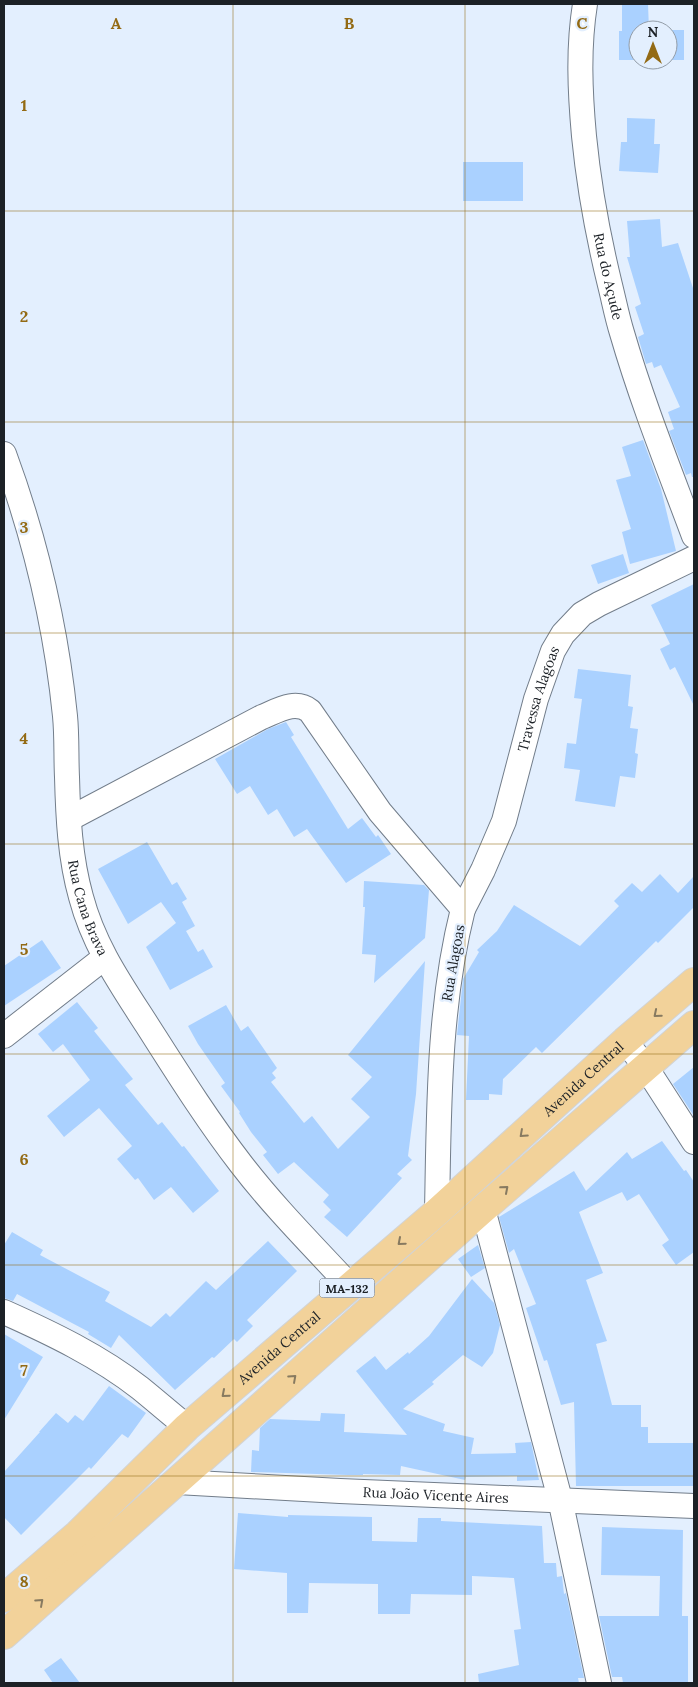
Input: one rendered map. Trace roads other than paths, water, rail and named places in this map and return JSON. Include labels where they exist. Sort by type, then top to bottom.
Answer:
[{"type":"main road","name":"Avenida Central","points":[[4,1598],[78,1534],[187,1427],[436,1212],[625,1041],[694,982]]},
{"type":"main road","name":"MA-132","points":[[4,1635],[483,1209],[694,1025]]},
{"type":"street","name":"Rua do Açude","points":[[585,4],[582,19],[580,66],[582,116],[587,171],[599,241],[621,332],[694,536]]},
{"type":"street","name":"Rua Cana Brava","points":[[4,454],[20,498],[54,634],[65,719],[69,819],[73,864],[92,931],[104,958],[178,1074],[242,1165],[278,1208],[350,1286]]},
{"type":"street","name":"Travessa Alagoas","points":[[463,909],[504,821],[536,699],[553,651],[563,634],[582,614],[599,604],[694,558]]},
{"type":"street","name":"Rua Alagoas","points":[[69,819],[262,717],[288,706],[307,708],[380,812],[463,909],[456,938],[444,1013],[440,1070],[436,1212]]},
{"type":"street","points":[[4,1036],[104,958]]},
{"type":"street","points":[[625,1041],[645,1066],[694,1142]]},
{"type":"street","points":[[483,1209],[560,1499],[599,1683]]},
{"type":"street","points":[[4,1312],[47,1331],[99,1361],[139,1387],[187,1427]]},
{"type":"street","name":"Rua João Vicente Aires","points":[[176,1482],[694,1506]]}]
